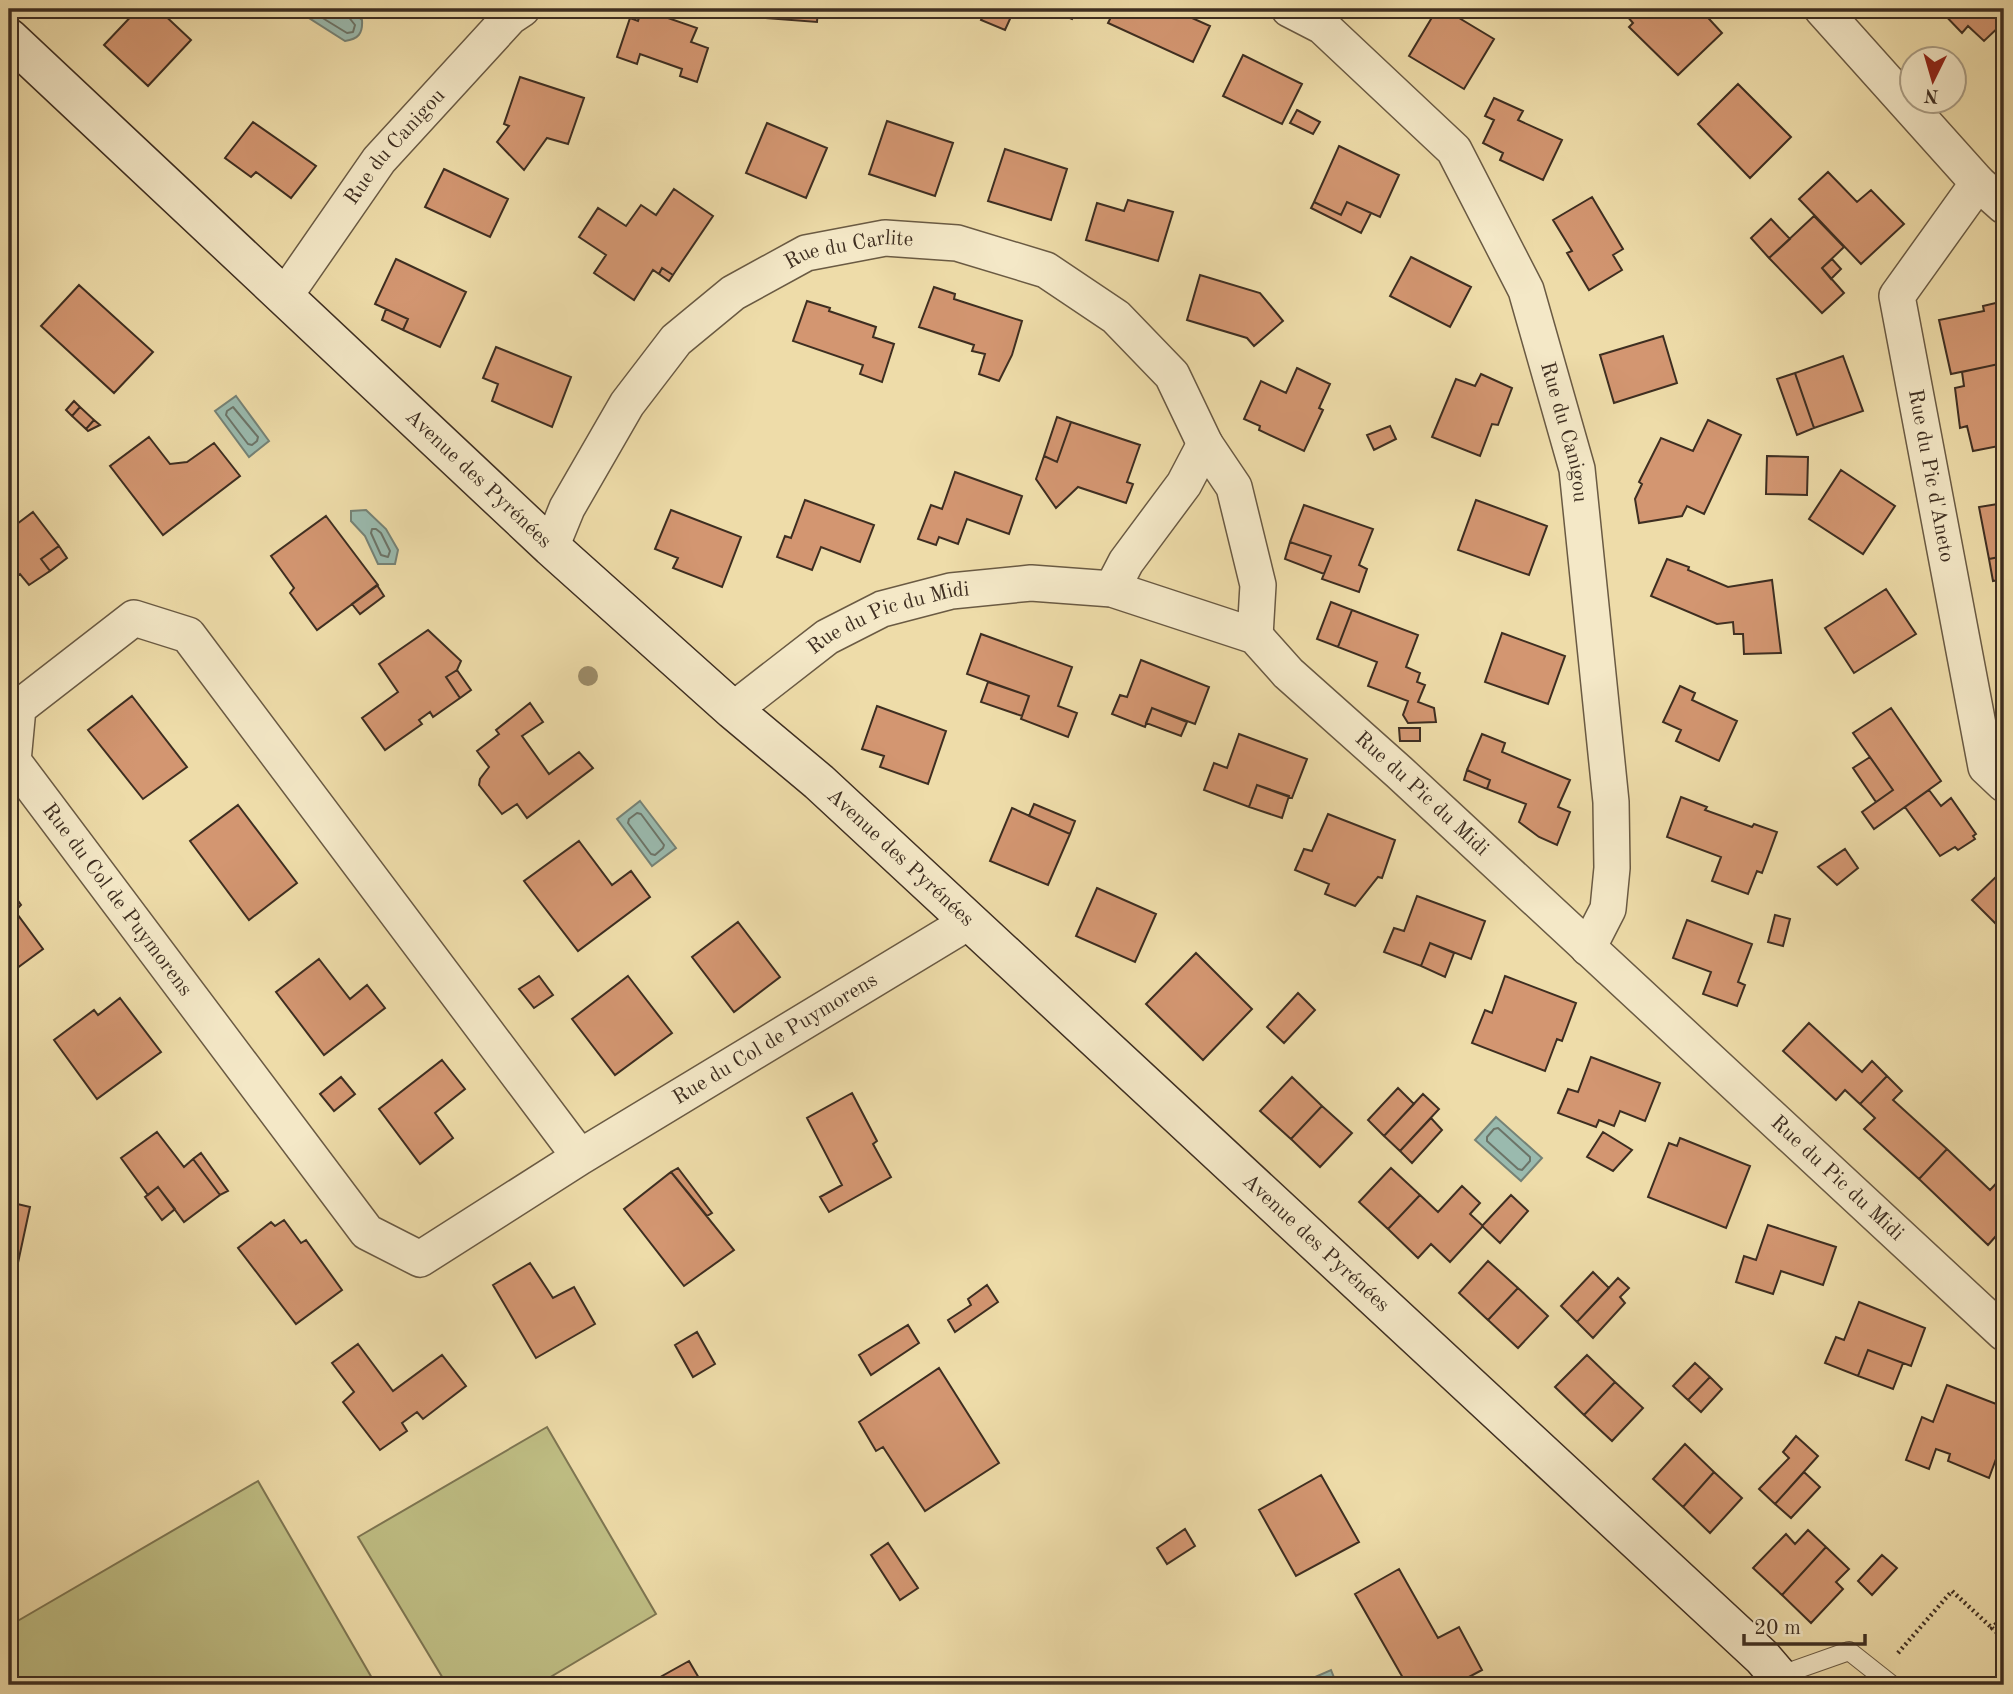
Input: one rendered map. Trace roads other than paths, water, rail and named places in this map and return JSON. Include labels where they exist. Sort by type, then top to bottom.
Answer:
[{"type":"main road","name":"Avenue des Pyrénées","points":[[9,38],[551,547],[733,710],[819,782],[1762,1657],[1782,1680]]},
{"type":"street","name":"Rue du Canigou","points":[[1289,9],[1331,18],[1454,149],[1526,289],[1577,469],[1611,802],[1612,868],[1608,909],[1588,948]]},
{"type":"street","name":"Rue du Canigou","points":[[284,297],[379,160],[512,11]]},
{"type":"street","points":[[1833,13],[1978,183],[2004,206]]},
{"type":"street","name":"Rue du Pic d'Aneto","points":[[1978,183],[1897,296],[1986,767],[2004,784]]},
{"type":"street","name":"Rue du Carlite","points":[[551,547],[567,508],[627,404],[676,340],[733,293],[806,253],[885,238],[957,243],[1046,270],[1116,317],[1172,376],[1205,444],[1234,487],[1258,585],[1255,636]]},
{"type":"street","points":[[1112,589],[1126,562],[1184,484],[1205,444]]},
{"type":"street","name":"Rue du Pic du Midi","points":[[733,710],[827,637],[882,609],[951,591],[1031,583],[1112,589],[1255,636],[1288,673],[1399,772],[2004,1333]]},
{"type":"street","name":"Rue du Col de Puymorens","points":[[580,1157],[188,635],[134,618],[18,708],[13,761],[367,1232],[420,1259],[580,1157],[970,921]]},
{"type":"lane","points":[[1782,1680],[1849,1651],[1892,1685]]},
{"type":"water","points":[[306,9],[350,9],[362,20],[362,29],[356,37],[345,41],[309,18]]},
{"type":"water","points":[[236,396],[269,441],[249,457],[215,411]]},
{"type":"water","points":[[366,510],[386,529],[398,550],[395,564],[378,564],[365,536],[351,521],[351,511]]},
{"type":"water","points":[[640,801],[676,848],[652,866],[617,819]]},
{"type":"water","points":[[1496,1117],[1542,1158],[1521,1181],[1475,1140]]},
{"type":"water","points":[[1331,1670],[1337,1685],[1297,1685]]}]
